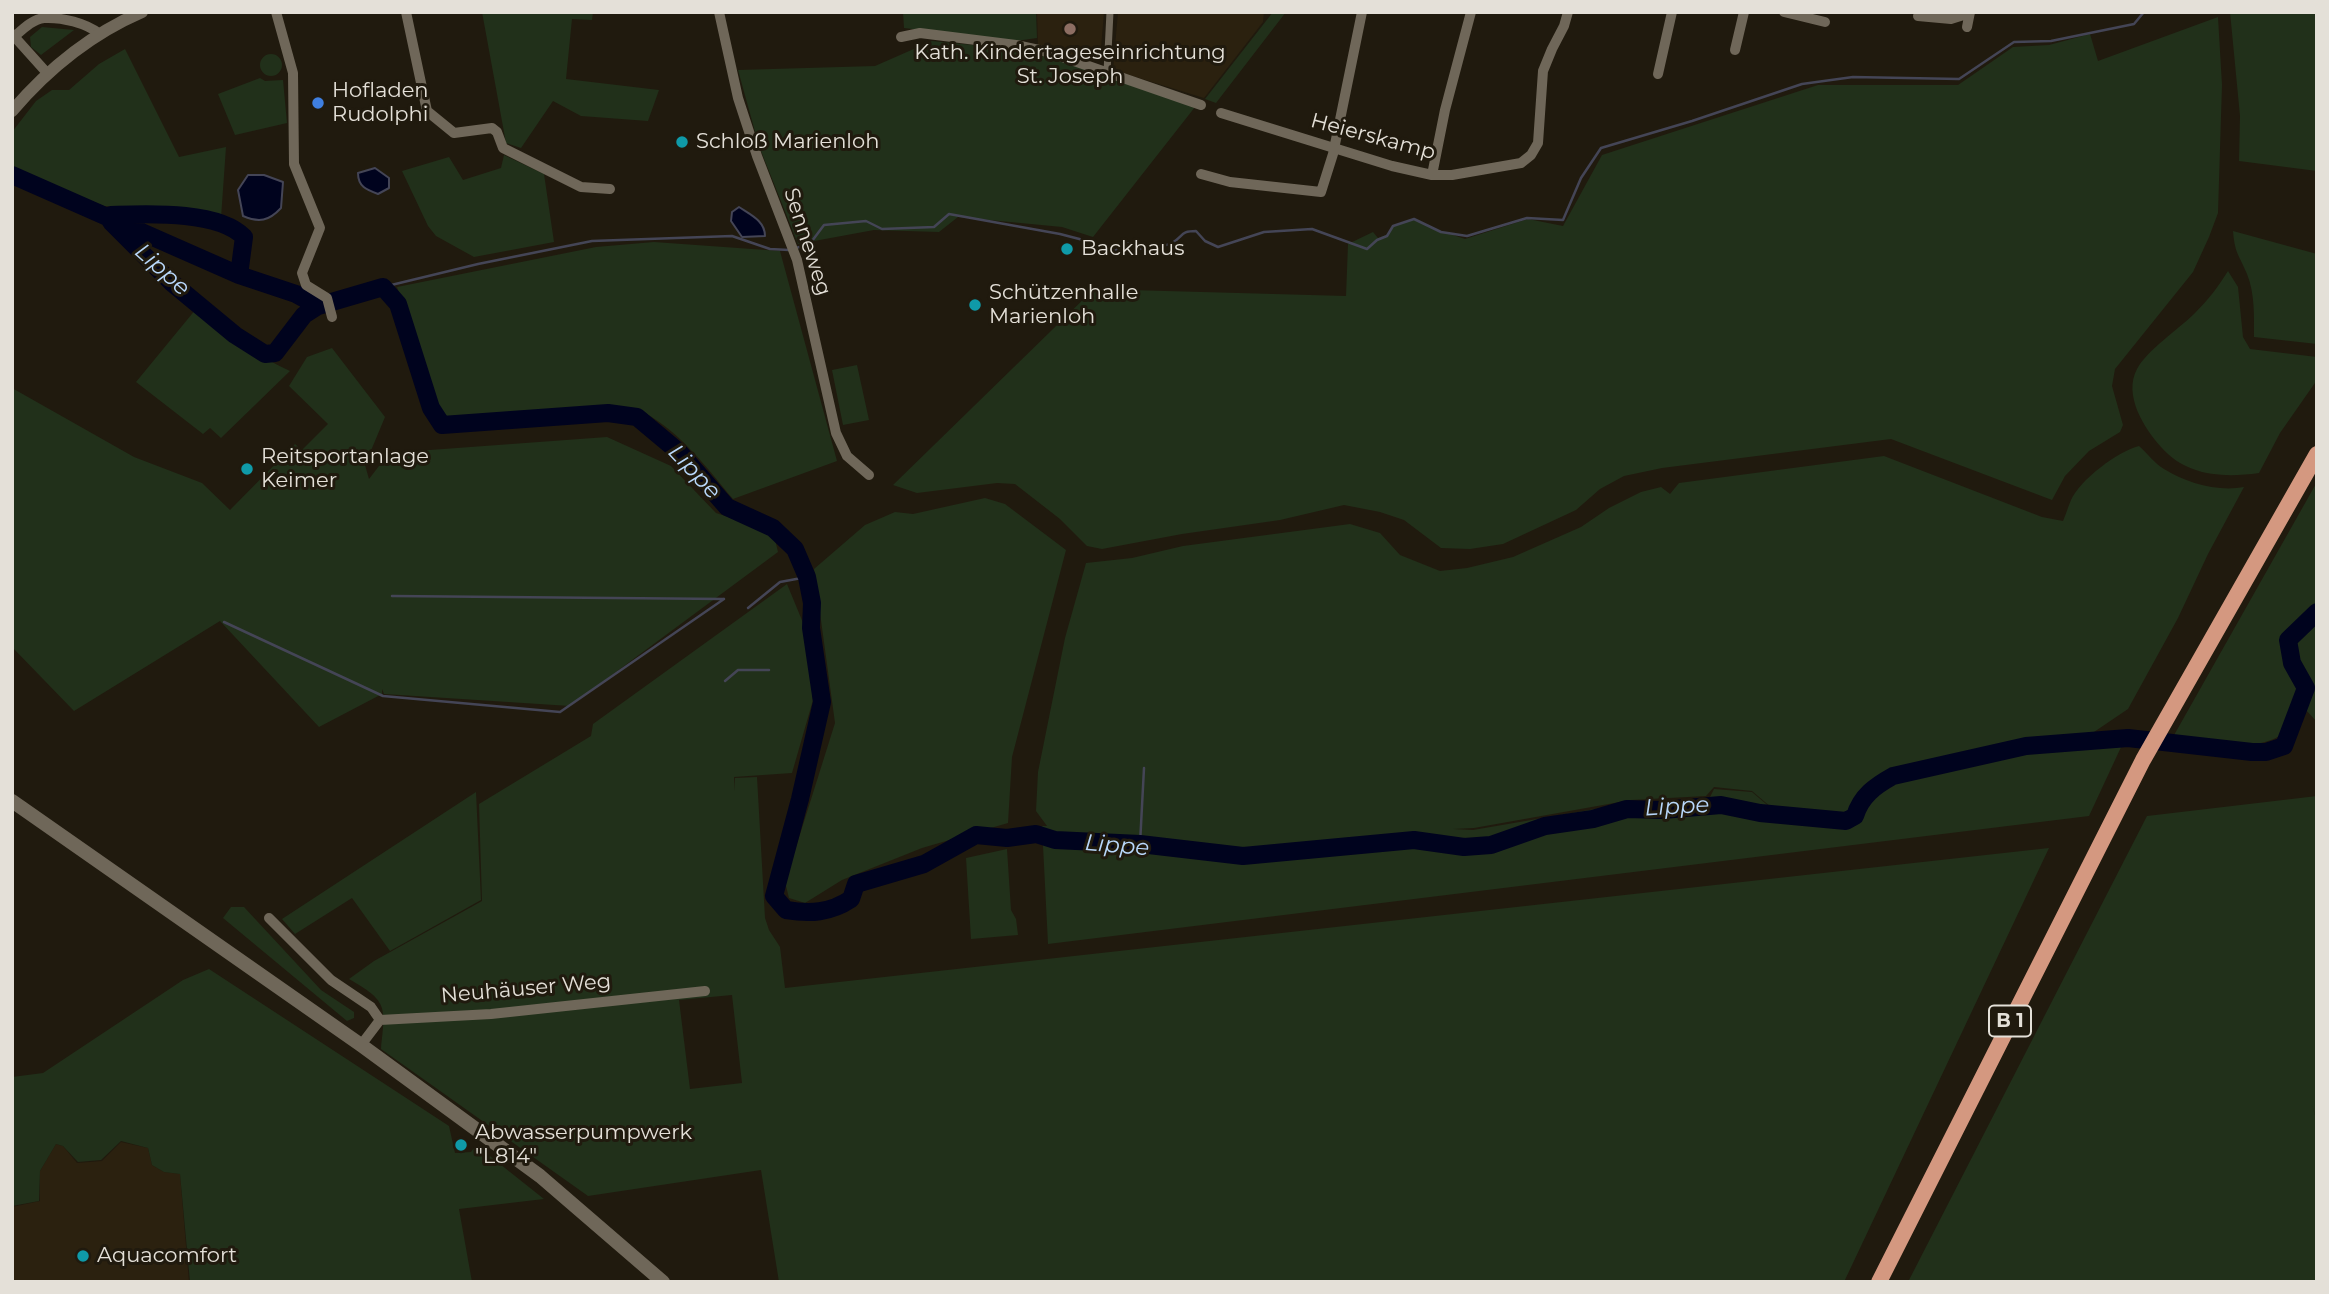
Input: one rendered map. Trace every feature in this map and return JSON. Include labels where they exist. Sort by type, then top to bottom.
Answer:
[{"type":"highway","name":"B 1","points":[[1879,1282],[2143,760],[2317,454]]},
{"type":"main road","points":[[12,801],[361,1045],[540,1176],[663,1282]]},
{"type":"street","points":[[12,111],[47,73],[100,34],[142,12]]},
{"type":"street","points":[[276,12],[293,73],[293,164],[320,229],[302,273],[306,285],[327,298],[331,314]]},
{"type":"street","points":[[406,12],[428,111],[454,133],[492,128],[497,132],[503,148],[581,187],[610,189]]},
{"type":"street","name":"Senneweg","points":[[719,12],[738,98],[793,249],[836,433],[847,456],[869,475]]},
{"type":"street","points":[[1107,72],[1110,12]]},
{"type":"street","points":[[1201,174],[1230,182],[1321,192],[1334,148],[1362,12]]},
{"type":"street","points":[[1432,175],[1445,110],[1471,12]]},
{"type":"street","name":"Heierskamp","points":[[1221,113],[1432,175],[1452,175],[1511,166],[1521,163],[1531,155],[1539,138],[1543,71],[1568,12]]},
{"type":"street","points":[[1658,74],[1672,12]]},
{"type":"street","points":[[1735,50],[1744,12]]},
{"type":"street","points":[[1784,12],[1825,22]]},
{"type":"street","points":[[1918,18],[1951,19],[1970,13],[1967,27]]},
{"type":"street","points":[[47,73],[13,35],[43,18],[76,22],[91,27],[100,34]]},
{"type":"street","points":[[901,37],[920,33],[1016,45],[1048,52],[1201,105]]},
{"type":"street","points":[[270,918],[331,980],[371,1007],[380,1020],[361,1045]]},
{"type":"street","name":"Neuhäuser Weg","points":[[380,1020],[491,1014],[705,991]]},
{"type":"shaded area","name":"Kath. Kindertageseinrichtung St. Joseph","points":[[1037,12],[1104,12],[1100,60],[1038,46]]},
{"type":"shaded area","points":[[1118,12],[1264,12],[1263,22],[1204,98],[1113,70]]},
{"type":"shaded area","points":[[121,1142],[148,1148],[152,1165],[164,1172],[180,1174],[189,1282],[12,1282],[12,1207],[40,1201],[40,1171],[56,1144],[63,1146],[77,1163],[102,1161]]},
{"type":"green space","points":[[482,12],[593,12],[592,20],[572,19],[566,79],[659,90],[648,121],[581,116],[553,101],[521,148],[506,143]]},
{"type":"green space","points":[[903,12],[1036,12],[1037,38],[1016,41],[904,28]]},
{"type":"green space","points":[[1273,12],[1286,12],[1216,103],[1205,99]]},
{"type":"green space","points":[[2230,12],[2317,12],[2317,171],[2239,161],[2240,116]]},
{"type":"green space","points":[[2218,17],[2222,85],[2218,213],[2193,272],[2115,369],[2112,386],[2123,425],[2120,432],[2089,451],[2065,476],[2052,500],[1891,439],[1662,468],[1624,476],[1600,489],[1576,510],[1503,544],[1470,549],[1441,548],[1404,520],[1344,505],[1280,520],[1102,549],[1087,546],[1060,519],[1015,484],[997,483],[917,493],[893,485],[1094,289],[1346,296],[1348,244],[1373,232],[1378,238],[1386,235],[1393,226],[1414,219],[1465,239],[1528,219],[1563,226],[1602,155],[1818,85],[1958,85],[2013,47],[2049,45],[2090,34],[2098,61]]},
{"type":"green space","points":[[42,27],[74,30],[41,55],[31,47],[30,37]]},
{"type":"green space","points":[[932,41],[1013,49],[1047,56],[1195,107],[1093,237],[1062,227],[958,217],[939,232],[874,230],[798,244],[759,146],[738,70],[875,66]]},
{"type":"green space","points":[[125,49],[179,157],[226,147],[221,218],[186,211],[104,206],[12,170],[12,132],[36,101],[52,90],[69,90],[99,64]]},
{"type":"green space","points":[[271,54],[279,57],[282,65],[279,73],[271,76],[263,73],[260,65],[263,57]]},
{"type":"green space","points":[[260,78],[265,81],[283,80],[287,123],[235,135],[218,94]]},
{"type":"green space","points":[[504,155],[544,174],[554,242],[474,257],[436,236],[428,226],[402,171],[449,157],[463,180],[501,168]]},
{"type":"green space","points":[[2233,231],[2317,254],[2317,344],[2254,337],[2251,289],[2236,250]]},
{"type":"green space","points":[[654,242],[780,251],[837,461],[733,499],[682,441],[658,421],[631,409],[579,408],[442,418],[397,287],[596,247]]},
{"type":"green space","points":[[2228,271],[2238,287],[2243,337],[2250,349],[2317,357],[2317,380],[2280,433],[2259,473],[2206,473],[2171,457],[2142,421],[2132,389],[2133,379],[2142,362],[2200,308]]},
{"type":"green space","points":[[196,309],[230,335],[290,371],[221,438],[210,428],[203,434],[136,382]]},
{"type":"green space","points":[[332,348],[385,417],[365,465],[369,479],[389,453],[607,437],[671,466],[716,513],[773,531],[778,552],[570,706],[384,694],[382,689],[382,694],[319,727],[220,621],[74,711],[12,647],[12,388],[134,457],[202,483],[230,510],[295,444],[302,450],[328,424],[289,386],[307,357]]},
{"type":"green space","points":[[857,365],[869,420],[843,425],[832,370]]},
{"type":"green space","points":[[2139,446],[2161,467],[2192,482],[2213,487],[2244,487],[2178,618],[2128,709],[2094,732],[2056,738],[2129,730],[2089,816],[1048,944],[1042,826],[1047,826],[1036,811],[1038,772],[1065,638],[1086,563],[1132,558],[1183,546],[1350,524],[1380,533],[1400,555],[1440,571],[1467,568],[1513,557],[1581,527],[1609,508],[1641,492],[1661,487],[1670,494],[1679,483],[1884,456],[2042,517],[2063,521],[2071,500],[2082,484],[2100,467]],"holes":[[[1714,787],[1752,791],[1772,808],[1797,809],[1772,809],[1752,792],[1714,789],[1709,799],[1630,803],[1473,830],[1453,829],[1474,828],[1631,800],[1706,796]]]},
{"type":"green space","points":[[2317,482],[2317,722],[2305,709],[2283,734],[2260,743],[2218,747],[2169,744]]},
{"type":"green space","points":[[985,498],[1005,504],[1066,550],[1012,757],[1008,823],[922,848],[842,880],[805,903],[789,898],[785,882],[835,723],[814,569],[865,525],[895,512],[913,514]]},
{"type":"green space","points":[[787,584],[806,630],[813,700],[792,773],[734,777],[735,791],[735,778],[757,777],[765,918],[780,947],[785,988],[2049,848],[1844,1282],[779,1282],[761,1170],[588,1196],[381,1049],[381,1006],[371,993],[349,979],[374,961],[482,901],[479,804],[591,736],[593,724]],"holes":[[[732,995],[742,1083],[690,1089],[679,1000]]]},
{"type":"green space","points":[[476,792],[481,900],[390,951],[352,898],[295,934],[282,919]]},
{"type":"green space","points":[[2317,796],[2317,1122],[2312,1104],[2317,1123],[2317,1282],[1908,1282],[2147,816]]},
{"type":"green space","points":[[1007,849],[1011,910],[1016,919],[1018,935],[971,939],[966,858]]},
{"type":"green space","points":[[231,907],[244,907],[321,990],[354,1012],[354,1018],[347,1021],[223,918]]},
{"type":"green space","points":[[209,969],[449,1126],[455,1153],[471,1152],[476,1145],[544,1199],[459,1209],[472,1282],[190,1282],[180,1174],[164,1172],[152,1165],[148,1148],[121,1141],[101,1160],[78,1162],[63,1146],[56,1144],[40,1171],[39,1201],[12,1206],[12,1077],[43,1073],[183,980]]},
{"type":"water","points":[[375,168],[389,178],[389,188],[378,194],[364,187],[358,178],[358,173]]},
{"type":"water","points":[[248,175],[264,175],[283,182],[281,208],[272,216],[254,220],[243,216],[238,190]]},
{"type":"water","points":[[739,207],[760,222],[765,236],[742,237],[731,221],[732,212]]},
{"type":"waterway","points":[[1103,252],[1104,254],[1108,248],[1115,251],[1130,243],[1140,249],[1163,246],[1191,231],[1196,231],[1205,241],[1218,247],[1264,232],[1312,229],[1367,249],[1387,236],[1393,226],[1414,219],[1441,232],[1467,236],[1527,218],[1563,220],[1581,178],[1601,148],[1802,84],[1853,77],[1959,79],[2014,42],[2051,41],[2134,24],[2144,12]]},
{"type":"waterway","name":"Lippe","points":[[12,175],[239,275],[296,294],[318,306],[383,287],[398,304],[431,408],[442,425],[608,413],[637,417],[680,453],[727,507],[773,528],[795,549],[807,577],[812,603],[811,628],[822,702],[774,896],[786,910],[828,910],[851,899],[856,884],[924,864],[976,835],[1007,838],[1036,834],[1055,840],[1140,844],[1243,856],[1414,840],[1464,847],[1491,845],[1545,826],[1593,819],[1627,809],[1663,810],[1721,805],[1760,813],[1846,821],[1855,816],[1870,792],[1893,776],[2026,746],[2128,738],[2266,752],[2284,746],[2306,688],[2292,663],[2288,640],[2317,612]]},
{"type":"waterway","points":[[795,248],[809,245],[824,225],[866,221],[882,229],[934,227],[949,214],[1087,241]]},
{"type":"waterway","name":"Lippe","points":[[111,215],[200,218],[232,228],[244,237],[239,275]]},
{"type":"waterway","name":"Lippe","points":[[111,222],[171,282],[235,335],[265,354],[275,353],[304,315],[318,306]]},
{"type":"waterway","points":[[383,287],[592,241],[732,236],[770,249],[789,250]]},
{"type":"waterway","points":[[748,608],[780,582],[807,577]]},
{"type":"waterway","points":[[392,596],[724,599]]},
{"type":"waterway","points":[[224,622],[383,696],[560,712],[724,599]]},
{"type":"waterway","points":[[725,681],[738,670],[769,670]]},
{"type":"waterway","points":[[1140,844],[1144,768]]},
{"type":"place","name":"Kath. Kindertageseinrichtung St. Joseph","points":[[1070,29]]},
{"type":"place","name":"Hofladen Rudolphi","points":[[318,103]]},
{"type":"place","name":"Schloß Marienloh","points":[[682,142]]},
{"type":"place","name":"Backhaus","points":[[1067,249]]},
{"type":"place","name":"Schützenhalle Marienloh","points":[[975,305]]},
{"type":"place","name":"Reitsportanlage Keimer","points":[[247,469]]},
{"type":"place","name":"Abwasserpumpwerk \"L814\"","points":[[461,1145]]},
{"type":"place","name":"Aquacomfort","points":[[83,1256]]}]
